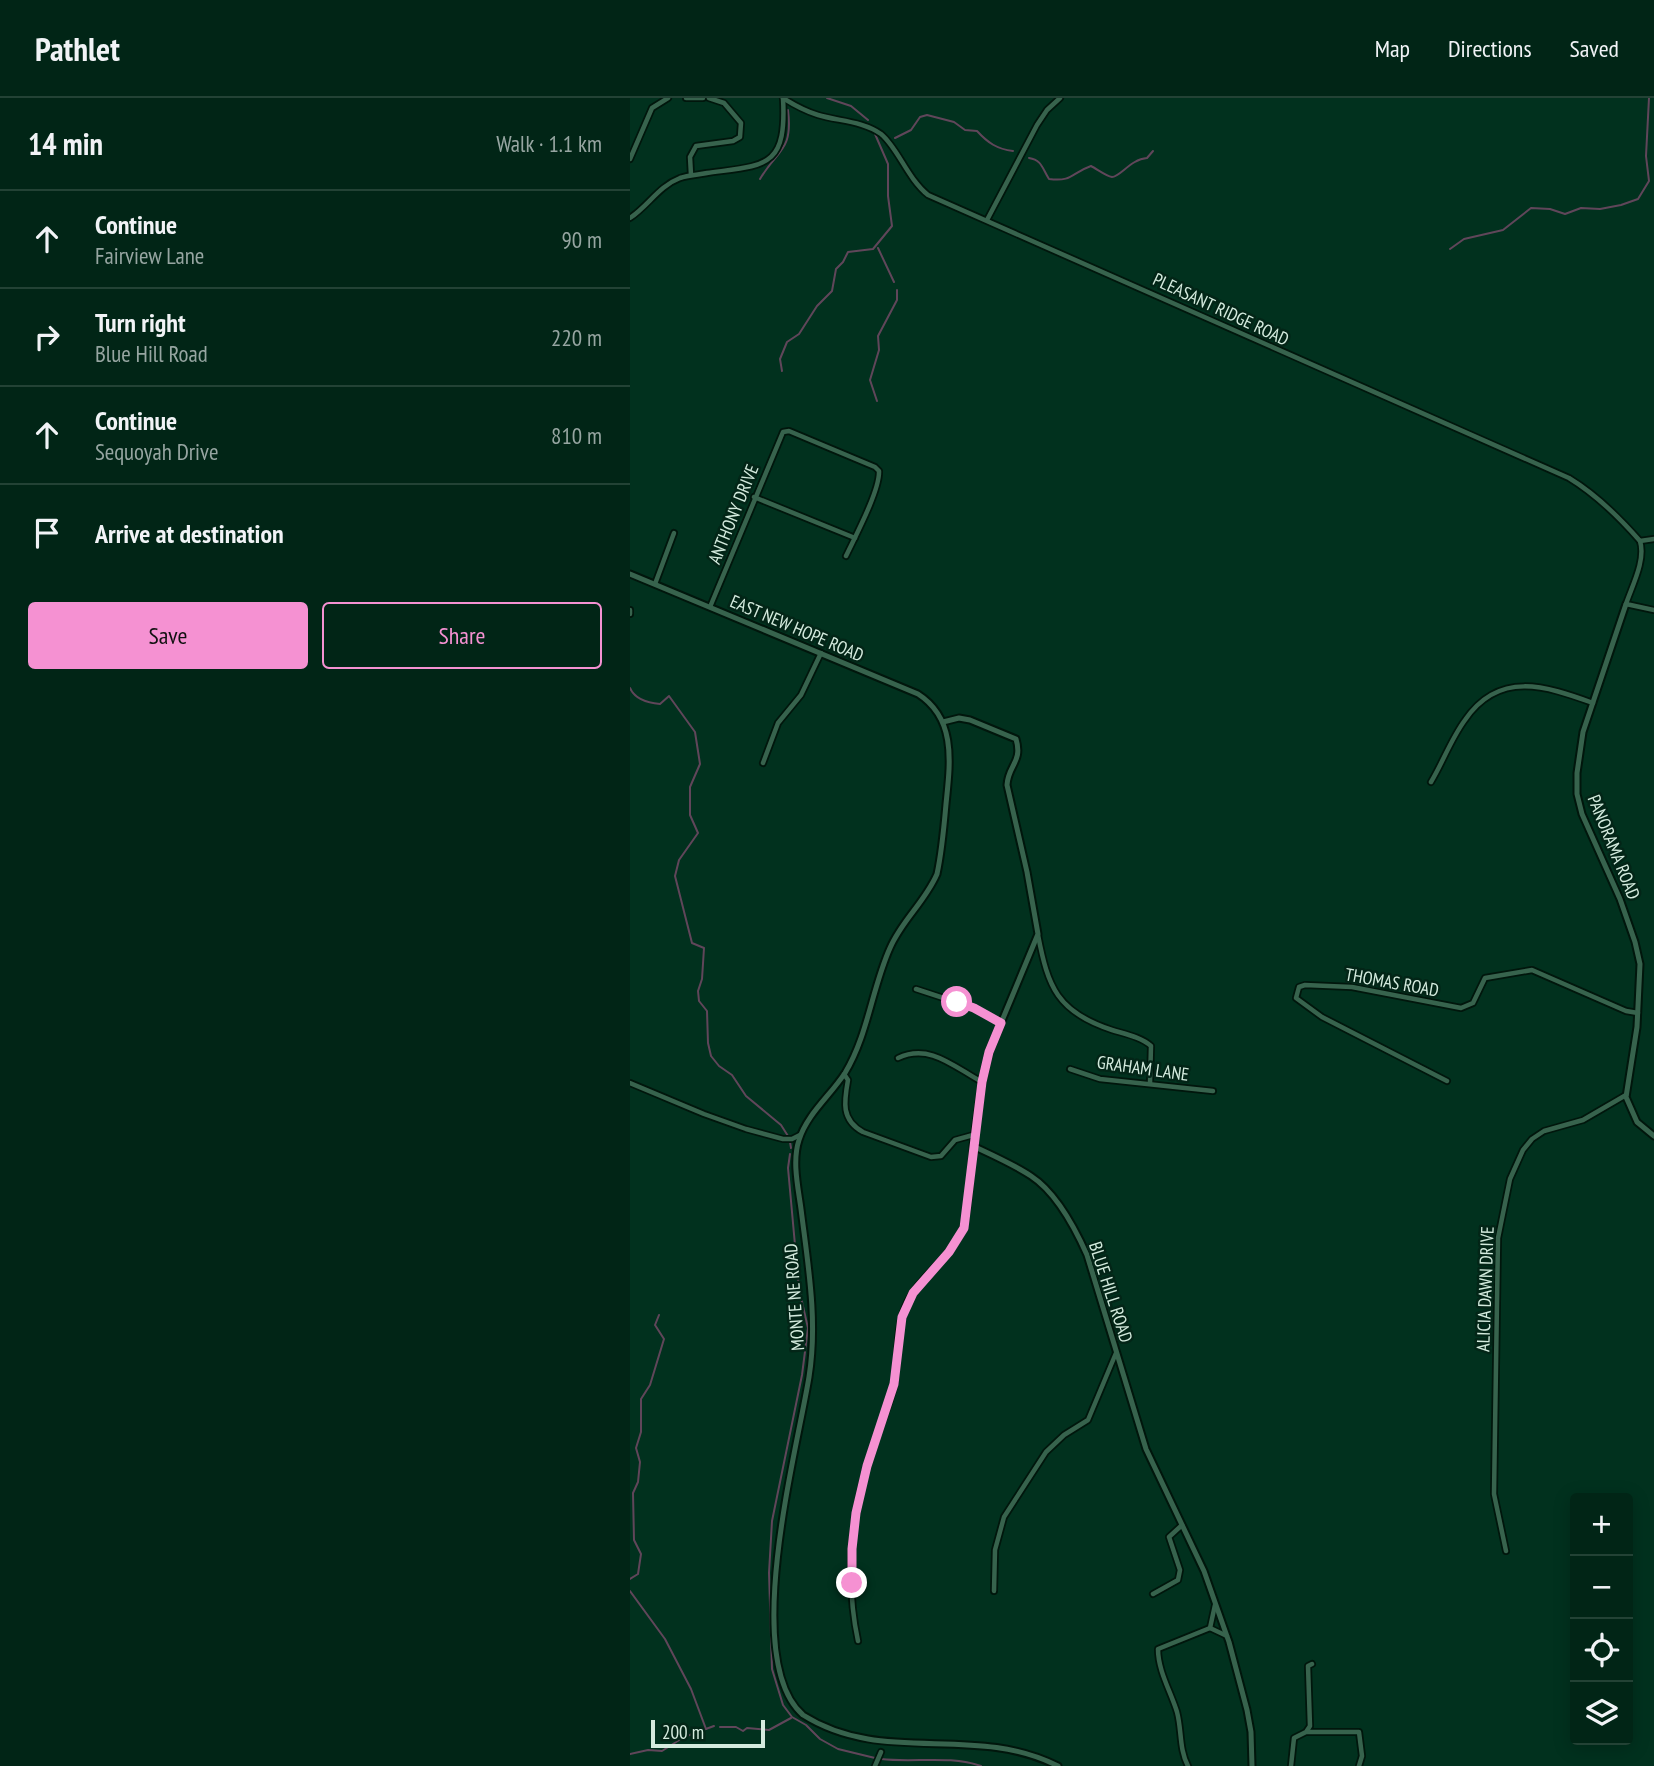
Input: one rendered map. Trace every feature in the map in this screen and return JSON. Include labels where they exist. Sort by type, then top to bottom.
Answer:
[{"type":"street","points":[[630,159],[653,108],[667,98]]},
{"type":"street","points":[[686,98],[703,98]]},
{"type":"street","points":[[691,175],[691,157],[696,146],[733,141],[740,137],[741,123],[724,103],[709,98]]},
{"type":"street","points":[[630,218],[673,181],[691,175],[747,169],[770,159],[782,135],[783,98]]},
{"type":"street","name":"PLEASANT RIDGE ROAD","points":[[783,98],[815,114],[867,127],[878,133],[921,188],[939,200],[1569,478],[1602,502],[1640,541]]},
{"type":"street","points":[[987,220],[1037,125],[1047,110],[1060,98]]},
{"type":"street","name":"ANTHONY DRIVE","points":[[710,607],[783,432],[789,431],[879,471],[880,477],[855,538]]},
{"type":"street","points":[[754,497],[855,538],[846,556]]},
{"type":"street","points":[[655,584],[674,533]]},
{"type":"street","points":[[1654,539],[1640,541],[1640,558],[1626,604],[1654,610]]},
{"type":"street","name":"EAST NEW HOPE ROAD","points":[[630,574],[918,694],[934,707],[943,723]]},
{"type":"street","name":"PANORAMA ROAD","points":[[1626,604],[1579,752],[1577,794],[1582,814],[1620,899],[1640,964],[1638,1013],[1626,1096]]},
{"type":"street","points":[[764,763],[778,723],[801,695],[821,653]]},
{"type":"street","points":[[1431,782],[1465,719],[1479,703],[1492,695],[1513,687],[1534,685],[1593,703]]},
{"type":"street","points":[[943,723],[958,718],[970,720],[1016,739],[1020,751],[1007,778],[1007,785],[1044,967],[1053,990],[1061,1000],[1093,1024],[1133,1036],[1151,1046],[1150,1083]]},
{"type":"street","name":"MONTE NE ROAD","points":[[838,1740],[800,1713],[790,1700],[779,1675],[776,1650],[775,1594],[779,1540],[784,1500],[809,1379],[813,1337],[812,1298],[796,1155],[801,1135],[811,1116],[844,1074],[860,1041],[890,948],[904,922],[931,888],[937,874],[951,754],[943,723]]},
{"type":"street","points":[[858,1641],[854,1620],[852,1549],[861,1489],[892,1391],[906,1305],[949,1252],[964,1228],[974,1135],[989,1052],[1038,934]]},
{"type":"street","name":"THOMAS ROAD","points":[[1447,1081],[1322,1017],[1296,998],[1299,987],[1352,987],[1461,1008],[1473,1003],[1485,978],[1532,970],[1626,1011],[1638,1013]]},
{"type":"street","points":[[916,989],[974,1008],[1001,1023]]},
{"type":"street","points":[[898,1058],[919,1052],[932,1054],[982,1082]]},
{"type":"street","name":"GRAHAM LANE","points":[[1070,1069],[1100,1079],[1213,1091]]},
{"type":"street","points":[[844,1074],[848,1080],[844,1098],[846,1115],[855,1128],[863,1132],[930,1157],[941,1156],[955,1140],[974,1135]]},
{"type":"street","points":[[630,1083],[746,1129],[783,1139],[801,1135]]},
{"type":"street","points":[[1626,1096],[1636,1122],[1654,1136]]},
{"type":"street","name":"ALICIA DAWN DRIVE","points":[[1506,1551],[1494,1494],[1498,1238],[1510,1179],[1522,1150],[1532,1139],[1544,1131],[1594,1115],[1626,1096]]},
{"type":"street","name":"BLUE HILL ROAD","points":[[973,1146],[1032,1176],[1063,1212],[1087,1255],[1146,1449],[1204,1571],[1227,1636],[1247,1710],[1252,1766]]},
{"type":"street","points":[[994,1591],[995,1550],[1004,1517],[1046,1452],[1064,1435],[1088,1420],[1116,1353]]},
{"type":"street","points":[[1153,1594],[1178,1580],[1180,1570],[1169,1537],[1182,1525]]},
{"type":"street","points":[[1210,1628],[1215,1605]]},
{"type":"street","points":[[1188,1766],[1180,1742],[1178,1716],[1159,1662],[1158,1649],[1210,1628],[1227,1636]]},
{"type":"street","points":[[1291,1766],[1294,1738],[1310,1726],[1308,1666],[1312,1664]]},
{"type":"street","points":[[1305,1732],[1359,1732],[1362,1756],[1359,1766]]},
{"type":"street","points":[[869,1750],[891,1752]]},
{"type":"street","points":[[943,1751],[995,1750],[1027,1754],[1058,1766]]},
{"type":"street","points":[[875,1766],[881,1752]]},
{"type":"waterway","points":[[827,98],[851,106],[868,120]]},
{"type":"waterway","points":[[1450,249],[1464,239],[1503,230],[1531,208],[1550,209],[1565,214],[1581,208],[1600,209],[1638,199],[1649,181],[1646,156],[1649,98]]},
{"type":"waterway","points":[[760,179],[786,142],[788,110]]},
{"type":"waterway","points":[[895,138],[911,130],[920,117],[927,115],[954,122],[965,130],[977,131],[993,145],[1013,151]]},
{"type":"waterway","points":[[782,371],[780,359],[787,342],[799,334],[817,306],[832,291],[836,269],[848,252],[873,249],[892,226],[888,164],[875,134]]},
{"type":"waterway","points":[[1029,158],[1039,163],[1049,179],[1068,178],[1091,166],[1112,177],[1136,161],[1147,158],[1153,151]]},
{"type":"waterway","points":[[878,248],[894,282]]},
{"type":"waterway","points":[[877,401],[870,380],[879,350],[878,336],[897,300],[897,290]]},
{"type":"waterway","points":[[630,688],[639,698],[651,703],[660,704],[669,696],[695,732],[700,764],[690,787],[690,815],[698,833],[679,860],[675,876],[692,943],[704,948],[702,979],[698,991],[699,1001],[707,1011],[708,1043],[711,1056],[719,1066],[732,1075],[746,1096],[781,1125],[788,1136]]},
{"type":"waterway","points":[[790,1142],[791,1148]]},
{"type":"waterway","points":[[790,1154],[788,1168],[799,1289],[808,1328],[802,1375],[772,1521],[769,1573],[772,1669],[783,1705],[792,1717],[838,1749],[875,1758]]},
{"type":"waterway","points":[[630,1579],[638,1574],[641,1554],[634,1540],[633,1493],[638,1482],[640,1462],[636,1448],[641,1432],[641,1399],[650,1385],[664,1339],[655,1325],[659,1315]]},
{"type":"waterway","points":[[630,1591],[665,1639],[691,1689],[706,1729]]},
{"type":"waterway","points":[[720,1727],[736,1727],[743,1731],[747,1728],[769,1730],[791,1718]]},
{"type":"waterway","points":[[630,1754],[648,1750],[662,1751],[684,1737],[714,1726]]},
{"type":"waterway","points":[[881,1759],[944,1760],[981,1766]]},
{"type":"route","points":[[852,1583],[856,1513],[867,1466],[891,1398],[902,1317],[913,1293],[949,1252],[964,1228],[982,1082],[989,1052],[1001,1023],[957,1002]]}]
